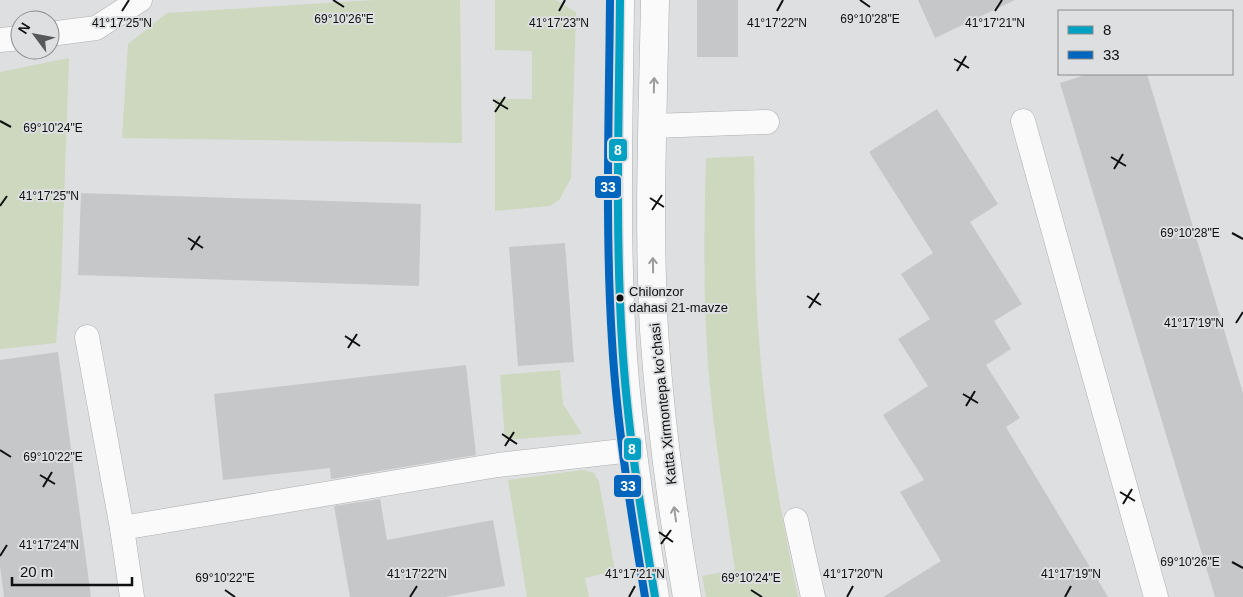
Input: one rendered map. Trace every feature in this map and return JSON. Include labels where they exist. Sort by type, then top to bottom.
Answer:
[{"type":"main road","points":[[620,0],[619,244],[622,340],[632,450],[656,597]]},
{"type":"main road","name":"Katta Xirmontepa koʻchasi","points":[[655,0],[652,254],[654,328],[658,389],[687,597]]},
{"type":"lane","points":[[60,33],[96,28],[140,0]]},
{"type":"lane","points":[[1023,121],[1156,597]]},
{"type":"lane","points":[[653,126],[767,122]]},
{"type":"lane","points":[[87,337],[122,528],[132,597]]},
{"type":"lane","points":[[122,528],[498,465],[632,450]]},
{"type":"lane","points":[[796,520],[813,597]]},
{"type":"green space","points":[[375,0],[460,0],[462,143],[122,138],[128,44],[167,13]]},
{"type":"green space","points":[[495,0],[556,0],[576,12],[571,178],[560,199],[550,206],[495,211],[495,99],[532,99],[532,51],[495,50]]},
{"type":"green space","points":[[69,58],[61,285],[56,343],[0,349],[0,72]]},
{"type":"green space","points":[[754,156],[756,289],[759,345],[778,490],[798,597],[706,597],[702,576],[735,570],[716,441],[708,363],[704,261],[706,158]]},
{"type":"green space","points":[[560,370],[563,404],[582,434],[505,440],[500,375]]},
{"type":"green space","points":[[583,470],[594,473],[599,482],[615,571],[585,578],[589,597],[527,597],[508,480]]},
{"type":"building","points":[[697,0],[738,0],[738,57],[697,57]]},
{"type":"building","points":[[918,0],[1015,0],[935,38]]},
{"type":"building","points":[[1085,75],[1147,75],[1243,393],[1243,597],[1215,597],[1060,83]]},
{"type":"building","points":[[937,109],[998,204],[970,222],[1022,304],[994,321],[1011,349],[986,365],[1020,418],[1006,427],[1108,597],[883,597],[941,561],[900,492],[924,480],[883,415],[928,386],[898,339],[930,319],[901,274],[933,253],[869,152]]},
{"type":"building","points":[[81,193],[421,204],[419,286],[78,275]]},
{"type":"building","points":[[565,243],[574,362],[518,366],[509,247]]},
{"type":"building","points":[[58,352],[91,597],[4,597],[0,566],[0,360]]},
{"type":"building","points":[[466,365],[476,455],[331,479],[330,468],[223,480],[214,394]]},
{"type":"building","points":[[380,499],[387,540],[493,520],[505,586],[445,597],[350,597],[334,506]]},
{"type":"transit line","name":"33","points":[[610,0],[608,214],[612,341],[621,437],[645,597]]},
{"type":"transit line","name":"8","points":[[620,0],[618,214],[622,341],[631,437],[655,597]]},
{"type":"place","name":"Chilonzor dahasi 21-mavze","points":[[620,298]]}]
